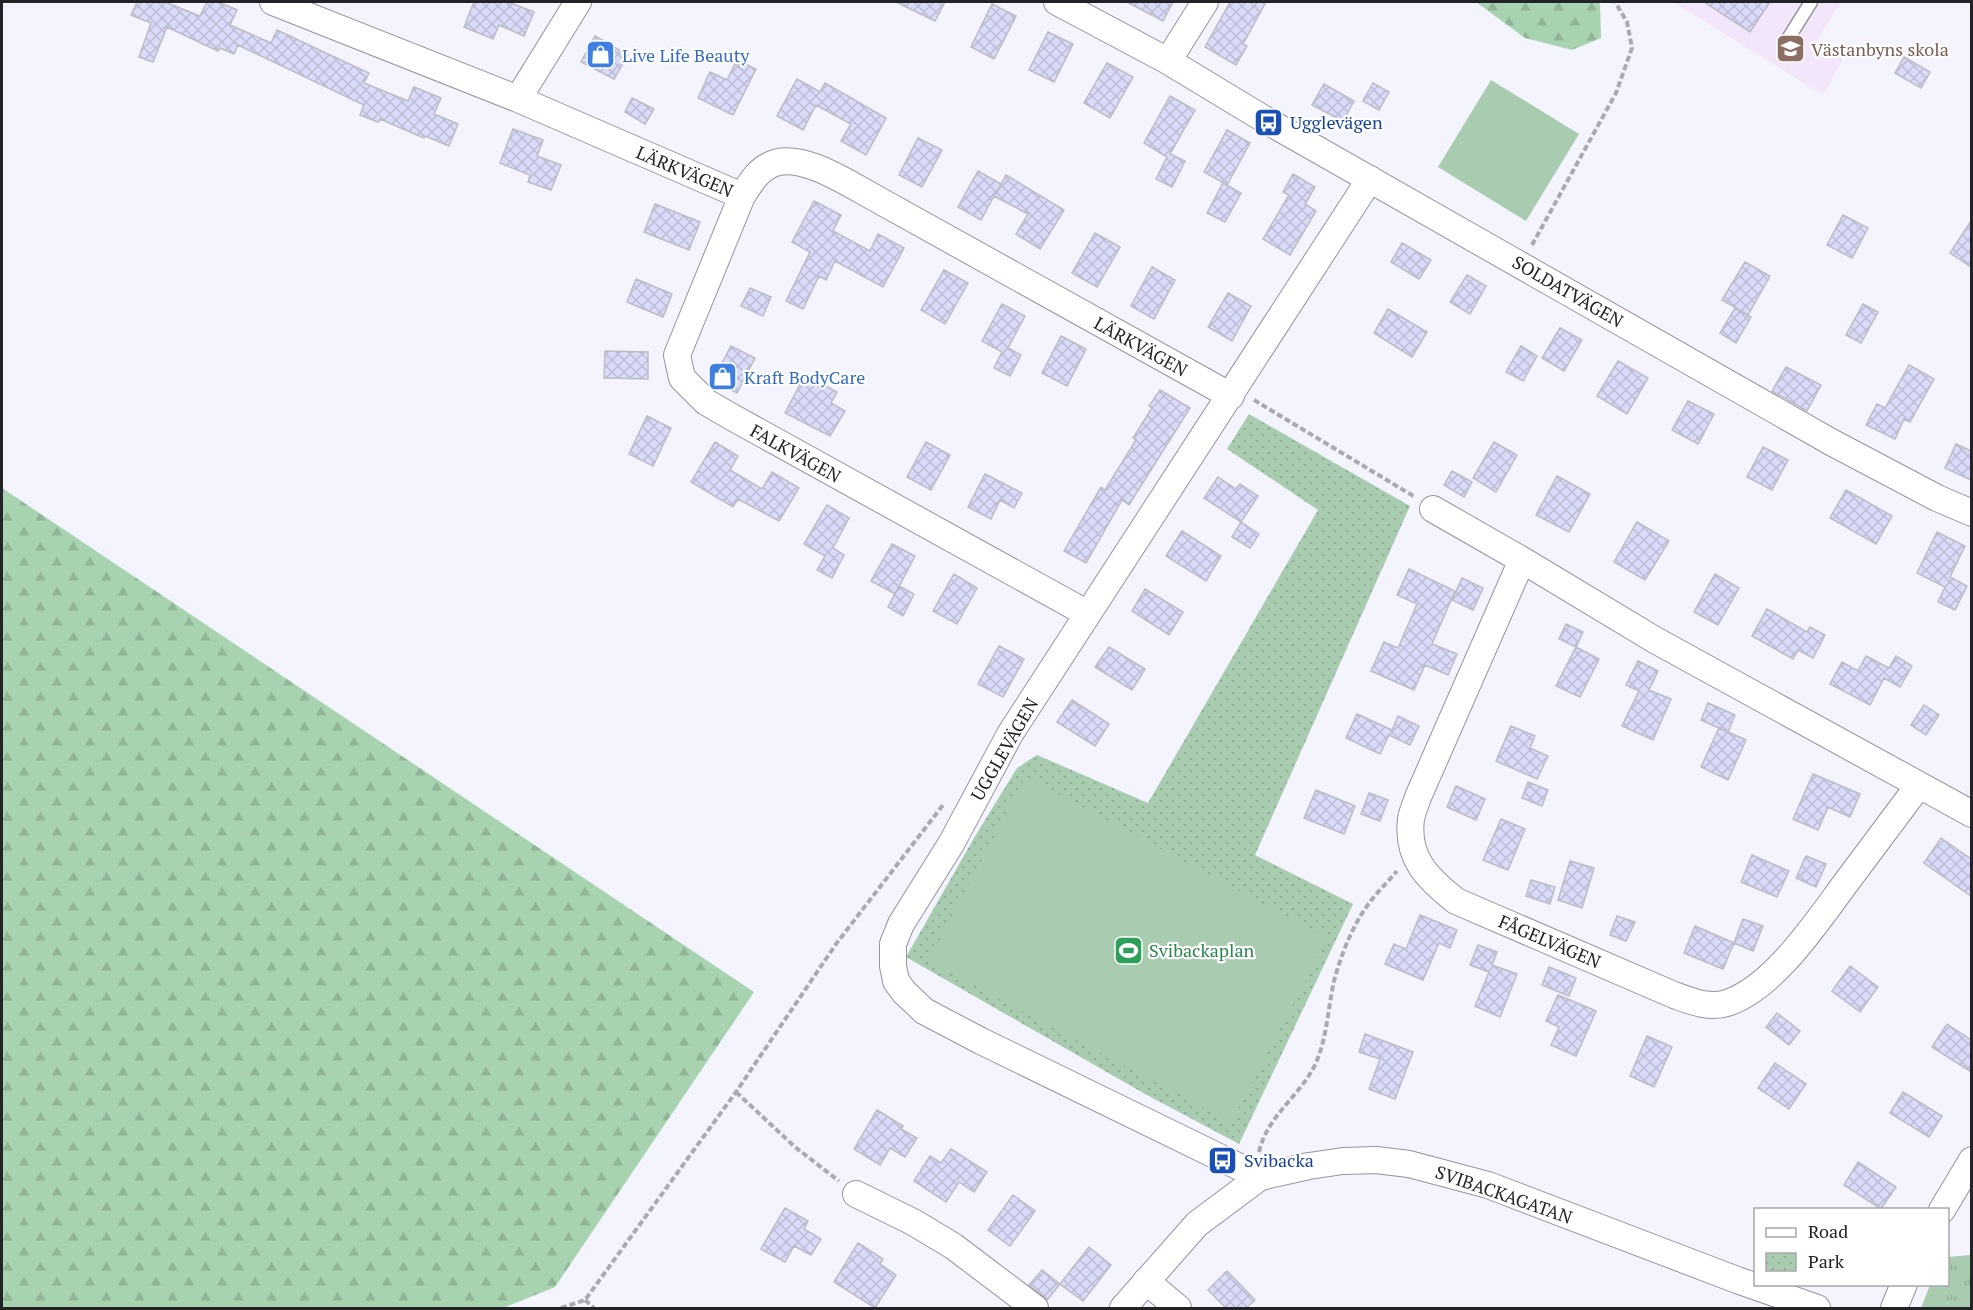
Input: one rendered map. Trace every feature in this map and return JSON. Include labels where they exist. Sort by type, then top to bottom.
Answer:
[{"type":"street","name":"LÄRKVÄGEN","points":[[273,2],[518,99],[742,196],[761,170],[785,161],[802,163],[885,204],[1233,392]]},
{"type":"street","points":[[518,99],[578,2]]},
{"type":"street","name":"SOLDATVÄGEN","points":[[1058,2],[1168,62],[1269,122],[1831,442],[1937,498],[1971,513]]},
{"type":"street","points":[[1168,62],[1205,2]]},
{"type":"street","name":"UGGLEVÄGEN","points":[[1260,1177],[924,1011],[904,992],[897,981],[893,966],[893,944],[901,924],[951,844],[1010,734],[1370,179]]},
{"type":"street","name":"FALKVÄGEN","points":[[742,196],[677,355],[682,378],[706,402],[730,416],[1088,614]]},
{"type":"street","points":[[1433,509],[1655,640],[1971,814]]},
{"type":"street","points":[[1414,857],[1411,819],[1418,797],[1522,560]]},
{"type":"street","name":"FÅGELVÄGEN","points":[[1414,857],[1426,875],[1456,901],[1674,995],[1701,1005],[1725,1004],[1761,984],[1780,965],[1810,930],[1919,785]]},
{"type":"street","name":"SVIBACKAGATAN","points":[[1123,1308],[1197,1224],[1260,1177],[1343,1161],[1376,1160],[1398,1163],[1445,1172],[1488,1185],[1754,1286]]},
{"type":"street","points":[[1943,1208],[1971,1160]]},
{"type":"street","points":[[856,1194],[913,1222],[953,1246],[1035,1308]]},
{"type":"street","points":[[1146,1281],[1178,1308]]},
{"type":"street","name":"SVIBACKAGATAN","points":[[1754,1286],[1817,1308]]},
{"type":"street","points":[[1894,1308],[1904,1286]]},
{"type":"lane","points":[[1786,42],[1811,2]]},
{"type":"path","points":[[1522,264],[1616,93],[1632,48],[1627,22],[1615,2]]},
{"type":"path","points":[[1233,392],[1407,491],[1433,509]]},
{"type":"path","points":[[561,1308],[585,1300],[736,1092],[836,944],[946,800]]},
{"type":"path","points":[[1260,1177],[1259,1150],[1266,1131],[1276,1115],[1303,1086],[1316,1063],[1334,980],[1357,922],[1369,904],[1401,867],[1414,857]]},
{"type":"path","points":[[736,1092],[795,1147],[856,1194]]},
{"type":"path","points":[[585,1300],[594,1308]]},
{"type":"shaded area","name":"Västanbyns skola","points":[[1673,2],[1842,2],[1817,40],[1844,57],[1823,95]]},
{"type":"green space","points":[[1476,2],[1600,2],[1601,38],[1572,50],[1525,38]]},
{"type":"green space","points":[[1491,80],[1579,134],[1526,221],[1438,167]]},
{"type":"green space","points":[[1249,414],[1410,506],[1255,855],[1353,904],[1239,1144],[1145,1094],[906,957],[1017,768],[1037,755],[1148,803],[1318,510],[1227,449]]},
{"type":"green space","points":[[2,488],[754,992],[555,1287],[503,1308],[2,1308]]},
{"type":"green space","name":"Svibackaplan","points":[[1026,777],[1328,938],[1231,1122],[928,961]]},
{"type":"green space","points":[[1971,1255],[1971,1308],[1921,1308],[1930,1286],[1949,1286],[1949,1257]]},
{"type":"building","points":[[137,2],[165,2],[200,16],[207,2],[218,2],[237,10],[230,25],[271,43],[277,30],[369,73],[364,83],[408,101],[414,87],[441,98],[434,114],[458,124],[449,146],[380,119],[378,122],[360,115],[364,105],[238,45],[234,54],[220,48],[218,51],[167,27],[153,62],[139,57],[151,23],[131,15]]},
{"type":"building","points":[[474,2],[508,2],[534,12],[524,36],[499,25],[493,39],[464,27]]},
{"type":"building","points":[[896,2],[945,2],[935,21]]},
{"type":"building","points":[[1127,2],[1173,2],[1163,21]]},
{"type":"building","points":[[1230,2],[1266,2],[1243,44],[1247,46],[1236,65],[1205,47]]},
{"type":"building","points":[[1704,2],[1770,2],[1750,32]]},
{"type":"building","points":[[992,4],[1016,16],[994,59],[971,47]]},
{"type":"building","points":[[1048,32],[1073,44],[1054,82],[1029,70]]},
{"type":"building","points":[[595,36],[628,55],[614,79],[581,62]]},
{"type":"building","points":[[1904,57],[1930,72],[1921,88],[1895,73]]},
{"type":"building","points":[[737,60],[756,69],[733,115],[698,98],[710,72],[727,80]]},
{"type":"building","points":[[1107,63],[1133,77],[1110,118],[1084,103]]},
{"type":"building","points":[[797,79],[820,92],[825,83],[886,118],[866,155],[841,141],[851,124],[816,105],[803,130],[777,116]]},
{"type":"building","points":[[1373,83],[1389,92],[1379,110],[1363,101]]},
{"type":"building","points":[[1324,84],[1354,101],[1343,121],[1312,105]]},
{"type":"building","points":[[1170,96],[1195,110],[1170,154],[1185,161],[1172,187],[1156,179],[1167,157],[1144,143]]},
{"type":"building","points":[[632,98],[654,109],[645,124],[625,112]]},
{"type":"building","points":[[513,129],[543,140],[537,156],[561,165],[551,190],[528,182],[530,175],[500,163]]},
{"type":"building","points":[[1227,130],[1250,143],[1227,185],[1204,172]]},
{"type":"building","points":[[918,138],[942,150],[922,187],[899,175]]},
{"type":"building","points":[[978,171],[1001,184],[995,195],[1006,175],[1064,210],[1040,249],[1016,234],[1028,214],[994,196],[981,220],[958,207]]},
{"type":"building","points":[[1293,174],[1315,187],[1305,204],[1316,211],[1290,255],[1263,239],[1289,195],[1283,192]]},
{"type":"building","points":[[1223,183],[1241,193],[1225,222],[1207,213]]},
{"type":"building","points":[[814,201],[841,215],[833,231],[870,251],[878,234],[904,248],[883,287],[835,261],[826,280],[819,276],[803,309],[786,301],[810,252],[792,242]]},
{"type":"building","points":[[655,204],[700,222],[689,250],[644,232]]},
{"type":"building","points":[[1843,215],[1868,228],[1852,258],[1827,245]]},
{"type":"building","points":[[1971,221],[1971,267],[1950,253]]},
{"type":"building","points":[[1095,233],[1120,247],[1097,287],[1072,273]]},
{"type":"building","points":[[1402,243],[1431,260],[1419,279],[1391,262]]},
{"type":"building","points":[[1745,262],[1770,276],[1748,315],[1722,300]]},
{"type":"building","points":[[1152,267],[1175,280],[1154,319],[1131,306]]},
{"type":"building","points":[[944,270],[968,283],[945,324],[921,310]]},
{"type":"building","points":[[1467,275],[1486,286],[1470,314],[1450,302]]},
{"type":"building","points":[[636,279],[672,294],[663,317],[627,302]]},
{"type":"building","points":[[750,288],[771,297],[763,316],[741,306]]},
{"type":"building","points":[[1228,293],[1251,306],[1232,341],[1208,327]]},
{"type":"building","points":[[1002,304],[1025,316],[1008,348],[1021,355],[1010,376],[994,368],[1002,352],[982,341]]},
{"type":"building","points":[[1863,304],[1878,312],[1861,343],[1846,335]]},
{"type":"building","points":[[1735,308],[1751,317],[1736,343],[1720,333]]},
{"type":"building","points":[[1388,309],[1427,332],[1412,357],[1374,333]]},
{"type":"building","points":[[1560,328],[1582,340],[1564,371],[1542,358]]},
{"type":"building","points":[[1061,336],[1086,349],[1067,386],[1042,373]]},
{"type":"building","points":[[731,346],[755,358],[737,393],[713,380]]},
{"type":"building","points":[[1521,346],[1537,356],[1523,381],[1506,372]]},
{"type":"building","points":[[605,351],[648,352],[648,379],[604,378]]},
{"type":"building","points":[[1618,361],[1648,378],[1627,414],[1597,396]]},
{"type":"building","points":[[1909,365],[1934,379],[1910,422],[1904,419],[1895,439],[1866,425],[1877,404],[1885,408]]},
{"type":"building","points":[[1786,367],[1821,385],[1807,411],[1772,391]]},
{"type":"building","points":[[805,375],[837,392],[831,403],[845,411],[830,436],[785,413]]},
{"type":"building","points":[[1160,390],[1190,408],[1129,505],[1122,500],[1086,563],[1064,551],[1101,487],[1105,490],[1136,440],[1133,438],[1152,408],[1149,406]]},
{"type":"building","points":[[1688,401],[1714,414],[1698,444],[1672,430]]},
{"type":"building","points":[[647,416],[671,428],[653,466],[629,454]]},
{"type":"building","points":[[715,442],[738,456],[730,470],[762,489],[772,472],[799,488],[779,521],[738,499],[733,507],[691,482]]},
{"type":"building","points":[[926,442],[950,455],[931,490],[907,477]]},
{"type":"building","points":[[1494,442],[1517,455],[1496,492],[1473,478]]},
{"type":"building","points":[[1956,444],[1971,451],[1971,480],[1945,468]]},
{"type":"building","points":[[1763,447],[1788,460],[1772,490],[1747,477]]},
{"type":"building","points":[[1452,471],[1472,482],[1464,497],[1444,485]]},
{"type":"building","points":[[985,474],[1022,493],[1014,508],[1000,500],[991,519],[968,507]]},
{"type":"building","points":[[1557,476],[1590,494],[1569,532],[1536,515]]},
{"type":"building","points":[[1218,477],[1236,489],[1240,484],[1258,496],[1241,522],[1204,498]]},
{"type":"building","points":[[1846,490],[1892,516],[1876,544],[1830,518]]},
{"type":"building","points":[[827,505],[849,518],[833,548],[844,555],[832,578],[817,570],[825,556],[804,544]]},
{"type":"building","points":[[1241,522],[1259,534],[1250,548],[1232,537]]},
{"type":"building","points":[[1637,522],[1669,541],[1645,580],[1614,562]]},
{"type":"building","points":[[1182,531],[1221,556],[1206,581],[1166,556]]},
{"type":"building","points":[[1937,532],[1965,546],[1950,577],[1967,586],[1955,610],[1938,602],[1945,587],[1917,573]]},
{"type":"building","points":[[892,544],[915,556],[895,594],[871,581]]},
{"type":"building","points":[[1409,569],[1455,591],[1432,644],[1457,654],[1448,675],[1425,665],[1414,690],[1371,671],[1384,642],[1398,648],[1417,604],[1397,595]]},
{"type":"building","points":[[954,574],[977,588],[957,624],[933,611]]},
{"type":"building","points":[[1715,574],[1739,588],[1718,625],[1694,612]]},
{"type":"building","points":[[1462,578],[1483,588],[1473,610],[1452,600]]},
{"type":"building","points":[[899,586],[914,594],[903,616],[888,607]]},
{"type":"building","points":[[1145,589],[1183,612],[1169,635],[1132,611]]},
{"type":"building","points":[[1767,609],[1807,632],[1810,627],[1825,635],[1813,658],[1798,650],[1793,659],[1752,636]]},
{"type":"building","points":[[1566,624],[1583,632],[1576,647],[1559,639]]},
{"type":"building","points":[[999,646],[1024,659],[1003,697],[978,684]]},
{"type":"building","points":[[1109,647],[1145,669],[1132,690],[1095,667]]},
{"type":"building","points":[[1576,647],[1599,659],[1580,697],[1556,686]]},
{"type":"building","points":[[1866,656],[1889,668],[1896,656],[1912,666],[1900,687],[1884,678],[1870,705],[1830,684],[1842,662],[1858,671]]},
{"type":"building","points":[[1638,661],[1658,671],[1649,690],[1671,699],[1653,740],[1622,726],[1639,691],[1626,685]]},
{"type":"building","points":[[1072,700],[1109,724],[1095,746],[1057,722]]},
{"type":"building","points":[[1708,703],[1735,715],[1728,732],[1701,720]]},
{"type":"building","points":[[1924,705],[1939,715],[1926,735],[1911,725]]},
{"type":"building","points":[[1357,714],[1392,730],[1398,716],[1419,726],[1410,745],[1389,735],[1380,754],[1346,738]]},
{"type":"building","points":[[1511,726],[1535,736],[1530,748],[1548,756],[1537,779],[1496,761]]},
{"type":"building","points":[[1719,728],[1746,740],[1728,780],[1701,767]]},
{"type":"building","points":[[1813,774],[1860,794],[1850,817],[1828,807],[1818,830],[1793,819]]},
{"type":"building","points":[[1528,782],[1548,790],[1542,806],[1522,798]]},
{"type":"building","points":[[1456,786],[1485,799],[1476,820],[1447,807]]},
{"type":"building","points":[[1316,790],[1355,806],[1344,834],[1304,818]]},
{"type":"building","points":[[1369,793],[1388,800],[1380,821],[1361,814]]},
{"type":"building","points":[[1501,819],[1525,829],[1508,870],[1483,860]]},
{"type":"building","points":[[1941,838],[1971,859],[1971,896],[1924,863]]},
{"type":"building","points":[[1752,855],[1789,871],[1777,897],[1741,882]]},
{"type":"building","points":[[1806,856],[1826,864],[1816,887],[1796,878]]},
{"type":"building","points":[[1570,861],[1594,868],[1582,908],[1558,900]]},
{"type":"building","points":[[1531,880],[1555,887],[1550,904],[1526,896]]},
{"type":"building","points":[[1420,915],[1457,930],[1450,948],[1439,943],[1423,980],[1385,964],[1394,944],[1406,949]]},
{"type":"building","points":[[1617,916],[1635,922],[1626,941],[1610,935]]},
{"type":"building","points":[[1743,919],[1763,926],[1753,951],[1734,943]]},
{"type":"building","points":[[1695,926],[1734,943],[1723,969],[1684,953]]},
{"type":"building","points":[[1478,945],[1497,952],[1492,965],[1517,974],[1500,1017],[1475,1006],[1489,972],[1470,965]]},
{"type":"building","points":[[1850,966],[1878,987],[1860,1012],[1832,991]]},
{"type":"building","points":[[1549,967],[1576,978],[1569,996],[1542,985]]},
{"type":"building","points":[[1558,995],[1596,1011],[1576,1056],[1551,1045],[1559,1027],[1546,1021]]},
{"type":"building","points":[[1777,1013],[1800,1031],[1789,1045],[1766,1027]]},
{"type":"building","points":[[1947,1024],[1971,1040],[1971,1072],[1932,1047]]},
{"type":"building","points":[[1365,1034],[1413,1052],[1395,1099],[1369,1089],[1380,1059],[1359,1052]]},
{"type":"building","points":[[1647,1036],[1672,1047],[1654,1087],[1630,1076]]},
{"type":"building","points":[[1775,1063],[1806,1084],[1789,1109],[1758,1088]]},
{"type":"building","points":[[1903,1092],[1942,1116],[1929,1137],[1890,1113]]},
{"type":"building","points":[[877,1110],[903,1126],[901,1129],[917,1138],[905,1157],[890,1148],[880,1165],[854,1149]]},
{"type":"building","points":[[951,1149],[987,1172],[974,1192],[959,1182],[946,1202],[914,1181],[930,1156],[941,1163]]},
{"type":"building","points":[[1858,1162],[1896,1187],[1879,1208],[1844,1185]]},
{"type":"building","points":[[1013,1195],[1035,1211],[1010,1246],[988,1230]]},
{"type":"building","points":[[785,1208],[808,1221],[804,1229],[821,1239],[811,1255],[794,1246],[785,1262],[761,1249]]},
{"type":"building","points":[[858,1243],[883,1259],[880,1264],[896,1275],[875,1308],[834,1282]]},
{"type":"building","points":[[1089,1247],[1111,1265],[1083,1301],[1060,1284]]},
{"type":"building","points":[[1042,1270],[1060,1284],[1047,1300],[1029,1285]]},
{"type":"building","points":[[1227,1271],[1255,1300],[1246,1308],[1226,1308],[1208,1290]]},
{"type":"place","name":"Västanbyns skola","points":[[1790,49]]},
{"type":"place","name":"Live Life Beauty","points":[[601,55]]},
{"type":"place","name":"Ugglevägen","points":[[1269,122]]},
{"type":"place","name":"Kraft BodyCare","points":[[723,377]]},
{"type":"place","name":"Svibackaplan","points":[[1128,950]]},
{"type":"place","name":"Svibacka","points":[[1223,1160]]}]
